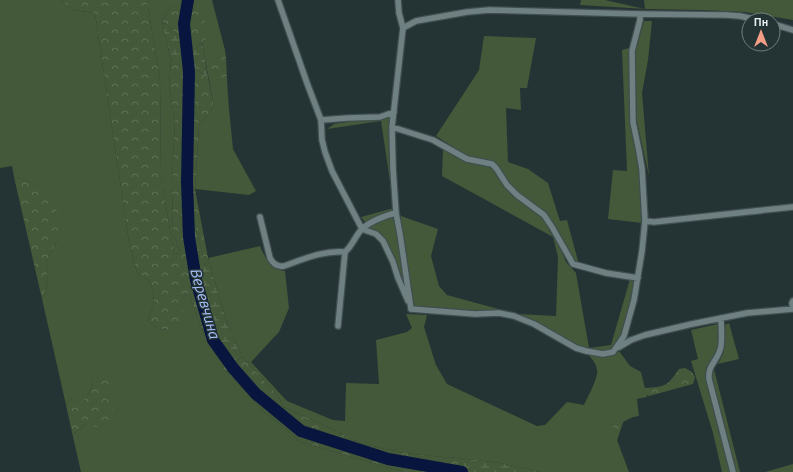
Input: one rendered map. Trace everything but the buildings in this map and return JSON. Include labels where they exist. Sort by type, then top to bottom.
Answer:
[{"type":"street","points":[[278,0],[321,120],[322,140],[332,171],[362,229],[376,234],[383,241],[393,262],[411,309]]},
{"type":"street","points":[[398,0],[399,14],[403,28],[392,127],[393,168],[396,213],[411,309]]},
{"type":"street","points":[[403,28],[416,21],[467,12],[489,10],[741,16]]},
{"type":"street","points":[[615,350],[624,336],[634,300],[645,221],[642,169],[633,122],[632,51],[640,20],[640,14]]},
{"type":"street","points":[[781,26],[793,30]]},
{"type":"street","points":[[321,120],[380,116],[394,112]]},
{"type":"street","points":[[392,127],[433,140],[466,159],[492,164],[507,185],[517,195],[544,215],[573,264],[606,273],[638,278]]},
{"type":"street","points":[[645,221],[661,221],[793,207]]},
{"type":"street","points":[[260,217],[270,258],[275,264],[284,266],[322,253],[345,252],[351,247],[362,229],[369,224],[396,213]]},
{"type":"street","points":[[338,326],[345,252]]},
{"type":"street","points":[[411,309],[475,314],[499,313],[514,316],[534,324],[576,348],[603,354],[615,350],[631,340],[649,334],[747,313],[793,309],[793,301]]},
{"type":"street","points":[[721,318],[722,345],[708,372],[733,472]]},
{"type":"green space","points":[[0,0],[61,0],[73,10],[95,13],[129,242],[137,273],[149,280],[154,293],[153,306],[148,320],[158,329],[170,330],[184,296],[188,292],[204,335],[223,369],[263,411],[300,442],[408,472],[81,472],[71,428],[75,433],[87,423],[94,379],[90,392],[83,403],[72,397],[66,405],[42,299],[45,294],[48,280],[46,263],[57,240],[33,183],[14,177],[12,166],[0,168]]},
{"type":"green space","points":[[61,0],[147,0],[160,81],[161,176],[174,254],[181,253],[173,234],[172,184],[175,122],[169,85],[171,61],[180,52],[197,70],[208,77],[214,106],[199,125],[195,189],[208,258],[205,267],[190,203],[190,148],[179,216],[203,291],[198,303],[188,293],[184,296],[181,324],[170,330],[158,329],[148,320],[153,306],[154,293],[149,280],[137,273],[129,242],[95,13],[73,10]]},
{"type":"green space","points":[[147,0],[172,0],[172,5],[162,21],[171,61],[169,85],[175,122],[172,184],[173,234],[181,253],[174,254],[161,176],[160,81]]},
{"type":"green space","points":[[172,0],[202,0],[202,11],[209,36],[195,49],[162,21],[172,5]]},
{"type":"green space","points":[[202,0],[212,0],[225,50],[226,57],[214,57],[212,79],[227,80],[233,149],[256,191],[249,195],[195,189],[199,125],[214,106],[202,43],[208,36],[202,11]]},
{"type":"green space","points":[[581,0],[605,0],[645,9],[580,5]]},
{"type":"green space","points":[[644,0],[793,0],[793,20],[781,18],[781,12],[645,9]]},
{"type":"green space","points":[[162,21],[195,49],[202,43],[208,77],[197,70],[180,53],[171,61]]},
{"type":"green space","points":[[644,21],[652,21],[648,60],[642,93],[649,176],[637,122],[635,53]]},
{"type":"green space","points":[[484,36],[536,38],[527,88],[520,88],[521,110],[506,108],[508,162],[528,169],[548,183],[560,221],[567,220],[578,261],[574,261],[547,214],[515,191],[495,164],[464,154],[436,136],[479,70]]},
{"type":"green space","points":[[629,48],[631,129],[636,150],[641,189],[642,223],[608,219],[613,170],[627,171],[622,50]]},
{"type":"green space","points":[[214,57],[226,57],[227,80],[212,80],[210,62]]},
{"type":"green space","points":[[392,115],[394,208],[381,121],[327,129],[334,124]]},
{"type":"green space","points":[[184,140],[190,147],[190,203],[205,266],[208,258],[228,326],[242,356],[236,361],[235,380],[223,369],[215,356],[204,335],[188,292],[198,303],[203,291],[179,216],[178,174]]},
{"type":"green space","points":[[443,149],[464,160],[495,170],[506,188],[542,217],[553,237],[442,176]]},
{"type":"green space","points":[[14,177],[33,183],[46,192],[60,217],[57,240],[46,263],[48,280],[45,294],[42,299]]},
{"type":"green space","points":[[394,208],[393,212],[368,222],[364,221],[361,217]]},
{"type":"green space","points":[[395,214],[408,299],[385,241],[365,229],[370,225]]},
{"type":"green space","points":[[401,216],[438,229],[431,256],[439,286],[447,295],[502,310],[472,312],[413,308]]},
{"type":"green space","points":[[553,237],[558,242],[566,262],[576,273],[589,348],[611,345],[630,279],[634,280],[635,285],[622,334],[613,348],[609,351],[589,350],[578,346],[517,314],[556,316],[558,257]]},
{"type":"green space","points":[[260,246],[264,255],[272,265],[285,271],[289,308],[279,332],[251,362],[287,401],[333,420],[345,421],[346,383],[379,384],[376,340],[407,332],[412,328],[406,314],[427,315],[424,327],[436,365],[447,384],[537,426],[545,425],[567,402],[584,405],[595,382],[597,373],[595,363],[588,354],[604,356],[619,351],[630,366],[641,372],[647,397],[637,399],[639,416],[623,422],[617,440],[629,472],[540,472],[500,463],[405,453],[362,444],[283,407],[279,397],[242,356],[228,326],[208,258]]},
{"type":"green space","points":[[729,323],[739,359],[718,364],[723,354],[725,343],[725,325]]},
{"type":"green space","points":[[718,324],[720,342],[718,351],[706,368],[705,377],[731,472],[722,472],[713,433],[691,361],[698,359],[691,330]]},
{"type":"green space","points":[[242,356],[279,397],[283,407],[362,444],[405,453],[459,458],[464,462],[451,467],[468,472],[408,472],[300,442],[263,411],[235,380],[236,361]]},
{"type":"green space","points":[[685,368],[692,372],[695,377],[693,384],[649,396],[644,394],[643,390],[645,388],[662,386],[672,379],[679,369]]},
{"type":"green space","points":[[714,369],[740,472],[736,472],[711,376]]},
{"type":"green space","points":[[101,375],[109,383],[114,423],[96,427],[87,423],[75,433],[71,428],[66,405],[72,397],[83,402],[90,392],[94,379]]},
{"type":"green space","points":[[615,421],[623,422],[617,440],[612,436]]},
{"type":"green space","points":[[459,458],[500,463],[540,472],[468,472],[450,467],[463,462]]},
{"type":"green space","points":[[793,464],[793,472],[765,472]]},
{"type":"waterway","name":"Веревчина","points":[[188,0],[184,24],[189,72],[187,182],[189,237],[196,280],[213,340],[233,368],[256,394],[301,431],[388,459],[462,472]]}]
